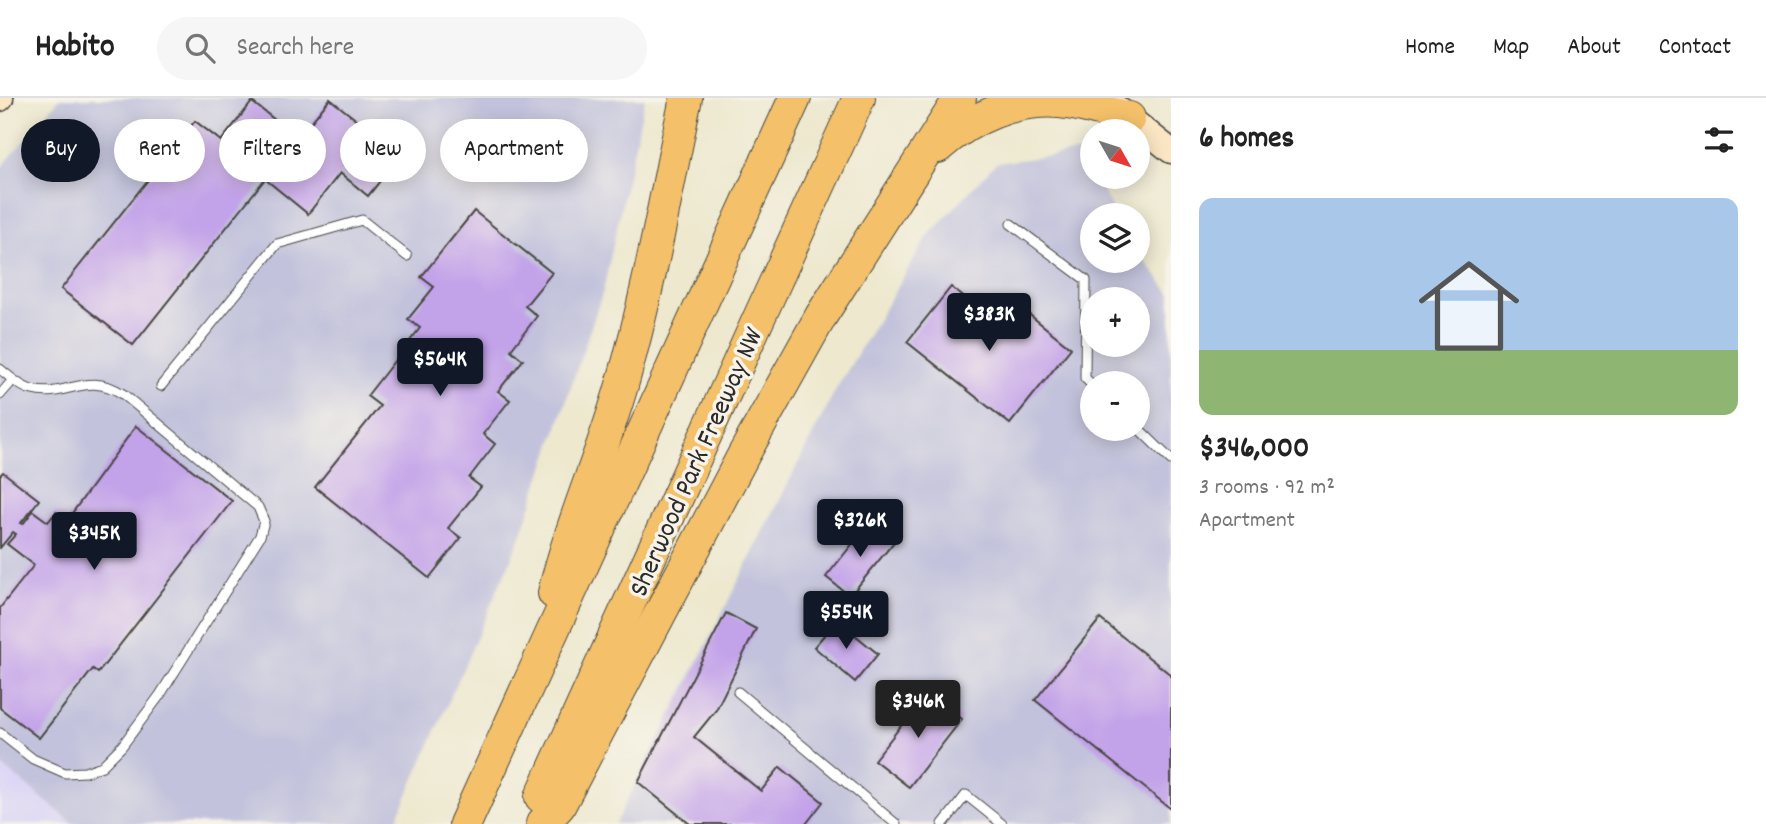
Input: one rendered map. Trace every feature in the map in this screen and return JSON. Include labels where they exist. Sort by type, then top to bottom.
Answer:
[{"type":"highway","points":[[534,672],[563,557],[622,386],[686,98]]},
{"type":"highway","name":"Sherwood Park Freeway NW","points":[[465,824],[795,98]]},
{"type":"highway","name":"Sherwood Park Freeway NW","points":[[528,824],[859,98]]},
{"type":"highway","points":[[542,824],[559,806],[744,454],[821,316],[960,98]]},
{"type":"highway","points":[[914,170],[954,133],[988,112],[1060,102],[1117,108]]},
{"type":"main road","points":[[1117,108],[1171,151]]},
{"type":"lane","points":[[162,386],[276,244],[362,220],[407,256]]},
{"type":"lane","points":[[1011,224],[1086,280],[1085,371]]},
{"type":"lane","points":[[0,369],[13,380],[34,390],[106,383],[124,394],[258,507],[264,521],[260,536],[160,695],[122,746],[102,766],[85,772],[65,773],[33,759],[0,733]]},
{"type":"lane","points":[[0,395],[13,380]]},
{"type":"lane","points":[[1150,440],[1171,460]]},
{"type":"lane","points":[[738,692],[896,824]]},
{"type":"lane","points":[[943,824],[967,795],[1002,824]]},
{"type":"shaded area","points":[[60,98],[645,98],[603,291],[521,536],[395,824],[74,824],[0,764],[0,169],[21,144],[21,182],[100,182],[100,119],[42,119]]},
{"type":"shaded area","points":[[1080,152],[1080,189],[1102,189],[1109,203],[1080,203],[1080,273],[1150,273],[1150,267],[1171,294],[1171,824],[615,824],[835,391],[928,236],[996,163]]},
{"type":"shaded area","points":[[0,764],[74,824],[0,824]]},
{"type":"building","points":[[330,99],[355,119],[340,119],[340,173],[308,214],[269,182],[326,182],[326,119],[314,119]]},
{"type":"building","points":[[252,102],[274,119],[238,119]]},
{"type":"building","points":[[205,129],[219,139],[219,182],[263,182],[133,345],[61,289],[146,182],[205,182]]},
{"type":"building","points":[[351,182],[379,182],[368,196]]},
{"type":"building","points":[[474,211],[552,273],[525,306],[537,316],[511,350],[523,360],[498,391],[510,400],[483,434],[495,444],[469,478],[481,487],[448,528],[461,538],[429,578],[315,487],[380,406],[367,396],[420,328],[408,319],[434,287],[421,277]]},
{"type":"building","points":[[951,287],[1008,333],[1026,312],[1071,348],[1010,424],[907,342]]},
{"type":"building","points":[[136,426],[232,501],[98,673],[93,669],[39,738],[0,708],[0,608],[34,565],[7,544],[16,534],[13,532],[0,548],[0,475],[3,472],[39,500],[21,523],[23,524],[33,511],[48,522],[56,512],[67,520]]},
{"type":"building","points":[[870,522],[894,542],[850,596],[826,577]]},
{"type":"building","points":[[726,613],[756,629],[716,710],[694,737],[761,791],[780,767],[823,802],[806,824],[690,824],[638,782]]},
{"type":"building","points":[[1100,619],[1171,675],[1171,809],[1035,700]]},
{"type":"building","points":[[837,620],[878,654],[855,682],[814,647]]},
{"type":"building","points":[[928,692],[962,719],[909,787],[874,760]]}]
